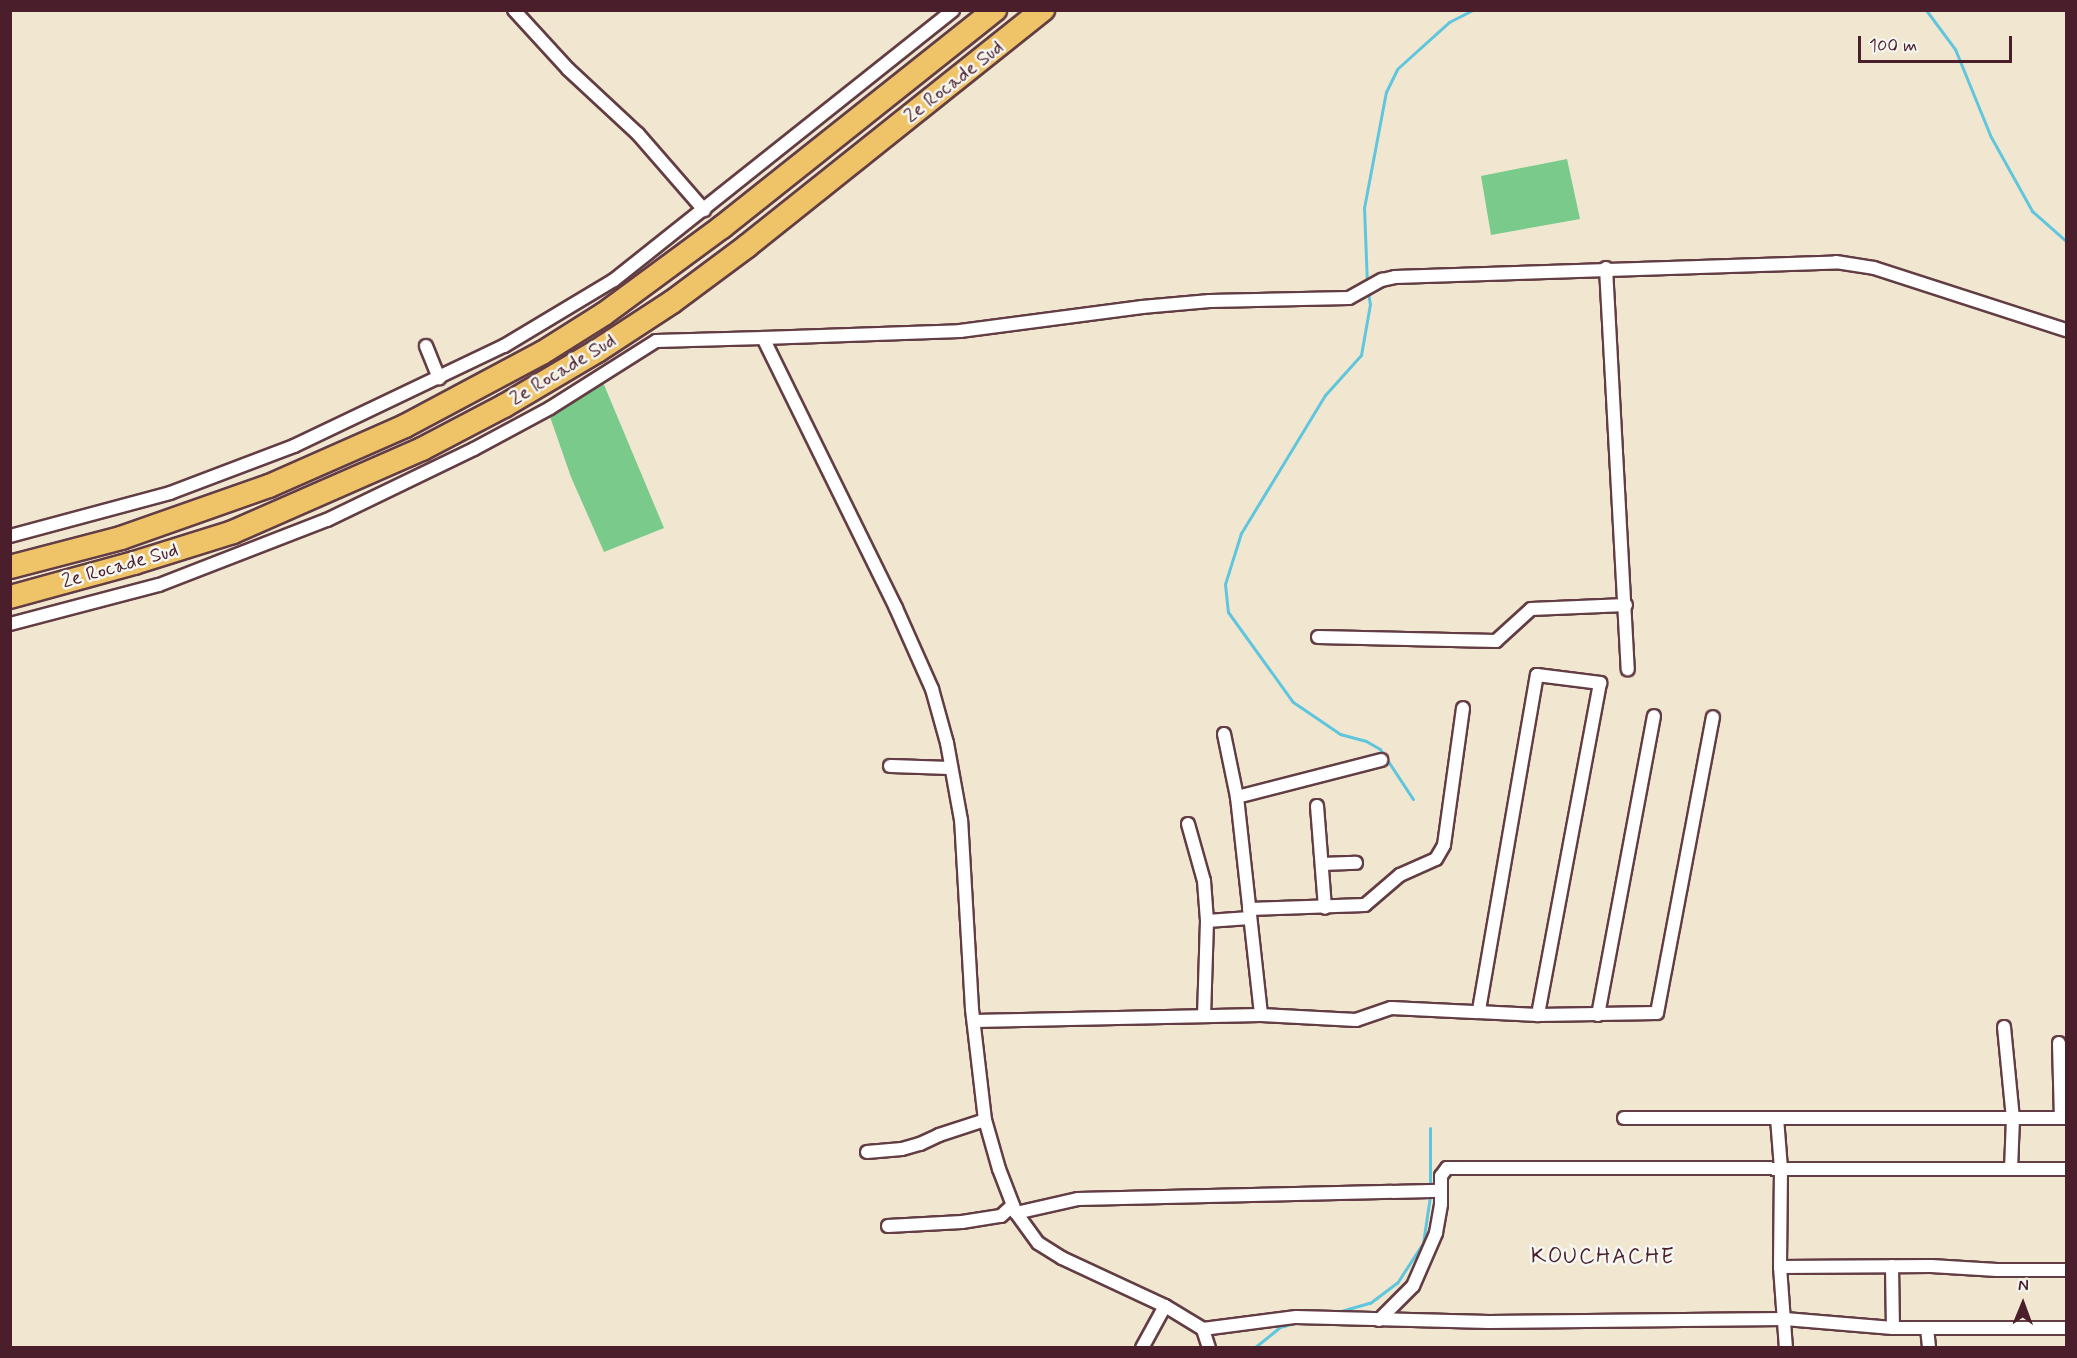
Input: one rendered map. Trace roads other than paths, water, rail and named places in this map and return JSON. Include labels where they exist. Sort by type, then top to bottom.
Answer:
[{"type":"highway","name":"2e Rocade Sud","points":[[10,567],[121,538],[268,486],[405,426],[542,353],[604,314],[687,253],[995,10]]},
{"type":"highway","name":"2e Rocade Sud","points":[[10,597],[134,563],[233,532],[422,449],[504,406],[597,351],[672,302],[747,246],[1043,10]]},
{"type":"street","points":[[514,10],[568,69],[638,134],[704,210]]},
{"type":"street","points":[[10,536],[170,493],[294,446],[439,379],[504,346],[614,280],[953,10]]},
{"type":"street","points":[[10,624],[159,585],[327,520],[484,444],[550,408],[656,341],[960,331],[1198,302],[1349,298],[1382,280],[1395,277],[1606,268],[1836,262],[1874,268],[2067,330]]},
{"type":"street","points":[[1606,268],[1628,669]]},
{"type":"street","points":[[763,338],[896,608],[935,700],[961,820],[974,1021],[985,1120],[999,1169],[1015,1209],[1038,1243],[1054,1253],[1165,1306],[1203,1329],[1296,1317],[1379,1320],[1785,1319],[1893,1328],[2067,1328]]},
{"type":"street","points":[[426,346],[439,379]]},
{"type":"street","points":[[1318,637],[1496,641],[1531,609],[1626,605]]},
{"type":"street","points":[[1479,1010],[1537,675],[1600,683],[1538,1015]]},
{"type":"street","points":[[1207,921],[1250,914],[1365,905],[1400,875],[1436,859],[1441,853],[1463,708]]},
{"type":"street","points":[[1598,1015],[1654,716]]},
{"type":"street","points":[[974,1021],[1261,1015],[1356,1020],[1391,1008],[1479,1010],[1538,1015],[1657,1013],[1713,717]]},
{"type":"street","points":[[1224,734],[1237,797],[1261,1015]]},
{"type":"street","points":[[1237,797],[1381,760]]},
{"type":"street","points":[[890,766],[951,768]]},
{"type":"street","points":[[1317,806],[1325,909]]},
{"type":"street","points":[[1188,824],[1204,880],[1207,921],[1204,1016]]},
{"type":"street","points":[[1322,864],[1356,863]]},
{"type":"street","points":[[2004,1027],[2013,1118],[2011,1169]]},
{"type":"street","points":[[1624,1118],[2064,1118],[2059,1043]]},
{"type":"street","points":[[1778,1118],[1781,1169],[1780,1267],[1786,1347]]},
{"type":"street","points":[[867,1152],[920,1144],[939,1135],[985,1120]]},
{"type":"street","points":[[1379,1320],[1413,1286],[1436,1233],[1441,1176],[1448,1168],[2067,1169]]},
{"type":"street","points":[[888,1226],[962,1222],[1001,1216],[1015,1209],[1078,1199],[1441,1191]]},
{"type":"street","points":[[1780,1267],[1892,1266],[2067,1270]]},
{"type":"street","points":[[1892,1266],[1893,1328]]},
{"type":"street","points":[[1142,1347],[1165,1306]]},
{"type":"street","points":[[1927,1328],[1929,1347]]},
{"type":"street","points":[[1203,1329],[1209,1347]]},
{"type":"waterway","points":[[1367,285],[1364,208],[1386,92],[1397,69],[1449,22],[1473,10]]},
{"type":"waterway","points":[[1926,10],[1955,49],[1991,137],[2032,211],[2066,241]]},
{"type":"waterway","points":[[1368,292],[1370,304],[1361,355],[1325,395],[1241,533],[1225,584],[1228,612],[1293,702],[1340,734],[1366,741],[1380,749],[1413,799]]},
{"type":"waterway","points":[[1430,1128],[1430,1189]]},
{"type":"waterway","points":[[1334,1313],[1370,1303],[1397,1283],[1423,1243],[1430,1196]]},
{"type":"waterway","points":[[1254,1348],[1280,1327],[1295,1323]]},
{"type":"district","name":"KOUCHACHE","points":[[1603,1258]]}]
